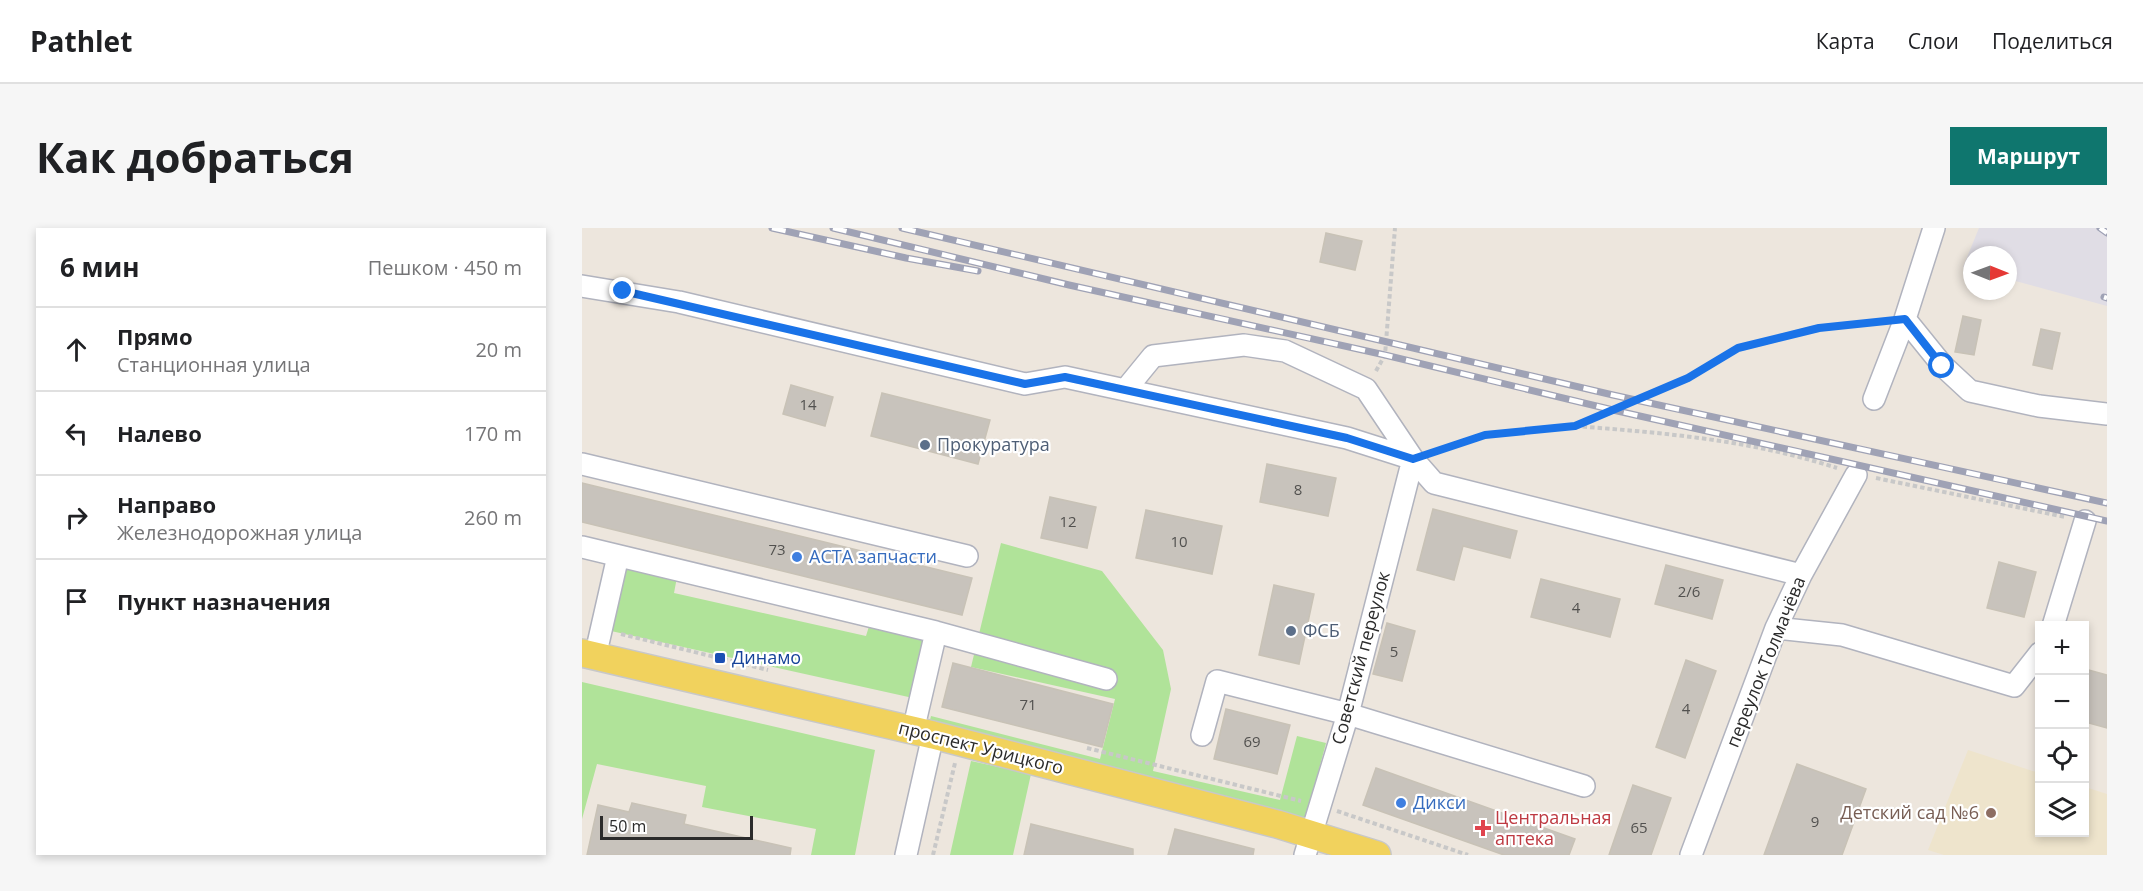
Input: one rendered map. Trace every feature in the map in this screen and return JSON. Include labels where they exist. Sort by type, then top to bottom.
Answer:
[{"type":"main road","name":"проспект Урицкого","points":[[589,655],[923,733],[1308,844],[1377,855]]},
{"type":"street","points":[[1874,399],[1905,319],[1934,228]]},
{"type":"street","points":[[582,286],[679,302],[1025,384],[1065,377],[1126,389],[1347,438],[1413,459]]},
{"type":"street","points":[[1905,319],[1942,366],[1970,391],[2039,406],[2107,414]]},
{"type":"street","points":[[1126,389],[1153,356],[1244,345],[1286,351],[1366,389],[1413,459],[1434,483],[1801,575]]},
{"type":"street","name":"Советский переулок","points":[[1308,844],[1348,714],[1413,459]]},
{"type":"street","points":[[582,464],[968,555]]},
{"type":"street","name":"переулок Толмачёва","points":[[1695,854],[1776,628],[1801,575],[1856,475]]},
{"type":"street","points":[[2055,621],[2085,521]]},
{"type":"street","points":[[582,547],[936,632],[1106,679]]},
{"type":"street","points":[[589,655],[618,556]]},
{"type":"street","points":[[1776,628],[1842,635],[2014,686],[2035,659]]},
{"type":"street","points":[[906,855],[936,632]]},
{"type":"street","points":[[1202,735],[1217,681],[1348,714],[1584,786]]},
{"type":"path","points":[[1366,389],[1386,355],[1395,228]]},
{"type":"path","points":[[1575,426],[1688,378],[1738,348],[1819,328],[1905,319]]},
{"type":"path","points":[[1413,459],[1485,435],[1575,426],[1692,435],[1790,453],[1856,475]]},
{"type":"path","points":[[1894,480],[2085,521]]},
{"type":"path","points":[[933,855],[954,764]]},
{"type":"path","points":[[1320,806],[1468,855]]},
{"type":"shaded area","points":[[1979,228],[2107,228],[2107,306],[2017,281],[2017,246],[1972,246]]},
{"type":"shaded area","name":"Детский сад №6","points":[[1968,750],[2035,772],[2035,837],[2089,837],[2089,788],[2107,794],[2107,855],[1944,855],[1928,850]]},
{"type":"green space","points":[[1001,543],[1102,571],[1163,650],[1171,689],[1153,771],[1280,800],[1297,736],[1326,743],[1303,829],[926,736],[931,716],[1100,759],[1115,699],[971,667]]},
{"type":"green space","points":[[627,561],[678,572],[674,593],[866,636],[870,623],[927,636],[913,698],[611,631]]},
{"type":"green space","points":[[582,682],[875,750],[855,855],[811,855],[816,829],[702,807],[706,786],[597,764],[582,819]]},
{"type":"green space","points":[[971,761],[1031,774],[1013,855],[950,855]]},
{"type":"building","points":[[1326,233],[1362,241],[1355,270],[1320,262]]},
{"type":"building","points":[[1963,316],[1981,320],[1974,355],[1955,352]]},
{"type":"building","points":[[2041,329],[2060,333],[2052,369],[2033,365]]},
{"type":"building","points":[[791,385],[833,397],[825,426],[783,414]]},
{"type":"building","points":[[882,393],[990,420],[978,464],[871,436]]},
{"type":"building","points":[[1267,464],[1336,478],[1328,516],[1260,502]]},
{"type":"building","points":[[582,483],[972,578],[962,615],[582,522]]},
{"type":"building","points":[[1050,497],[1096,507],[1087,548],[1041,538]]},
{"type":"building","points":[[1433,509],[1517,531],[1510,558],[1463,546],[1454,580],[1417,570]]},
{"type":"building","points":[[1146,510],[1222,526],[1212,574],[1136,558]]},
{"type":"building","points":[[1999,562],[2036,572],[2024,617],[1987,608]]},
{"type":"building","points":[[1666,565],[1723,580],[1712,619],[1655,604]]},
{"type":"building","points":[[1541,579],[1620,599],[1610,637],[1531,617]]},
{"type":"building","points":[[1274,585],[1314,594],[1299,664],[1259,655]]},
{"type":"building","points":[[1387,623],[1415,631],[1402,681],[1373,674]]},
{"type":"building","points":[[1686,660],[1716,671],[1685,758],[1656,747]]},
{"type":"building","points":[[953,663],[1113,704],[1102,747],[942,707]]},
{"type":"building","points":[[2089,670],[2107,675],[2107,728],[2089,723]]},
{"type":"building","points":[[1226,709],[1290,725],[1277,774],[1214,759]]},
{"type":"building","points":[[1797,764],[1866,789],[1842,855],[1764,855]]},
{"type":"building","points":[[1376,768],[1575,839],[1569,855],[1504,855],[1363,805]]},
{"type":"building","points":[[1633,785],[1671,798],[1651,855],[1609,855]]},
{"type":"building","points":[[632,803],[686,815],[684,824],[791,848],[790,855],[587,855],[598,805],[629,812]]},
{"type":"building","points":[[1031,824],[1133,849],[1133,855],[1024,855]]},
{"type":"building","points":[[1175,829],[1254,849],[1253,855],[1168,855]]},
{"type":"railway","points":[[772,228],[906,258],[978,271]]},
{"type":"railway","points":[[833,228],[1069,285],[2107,521]]},
{"type":"railway","points":[[902,228],[1613,395],[2107,503]]},
{"type":"railway","points":[[2100,228],[2107,233]]},
{"type":"place","name":"Прокуратура","points":[[925,445]]},
{"type":"place","name":"АСТА запчасти","points":[[797,557]]},
{"type":"place","name":"ФСБ","points":[[1291,631]]},
{"type":"place","name":"Динамо","points":[[720,658]]},
{"type":"place","name":"Дикси","points":[[1401,803]]},
{"type":"place","name":"Детский сад №6","points":[[1991,813]]},
{"type":"place","name":"Центральная аптека","points":[[1483,828]]},
{"type":"route","points":[[623,291],[679,302],[1025,384],[1065,377],[1126,389],[1347,438],[1413,459],[1485,435],[1575,426],[1688,378],[1738,348],[1819,328],[1905,319],[1942,366]]}]
